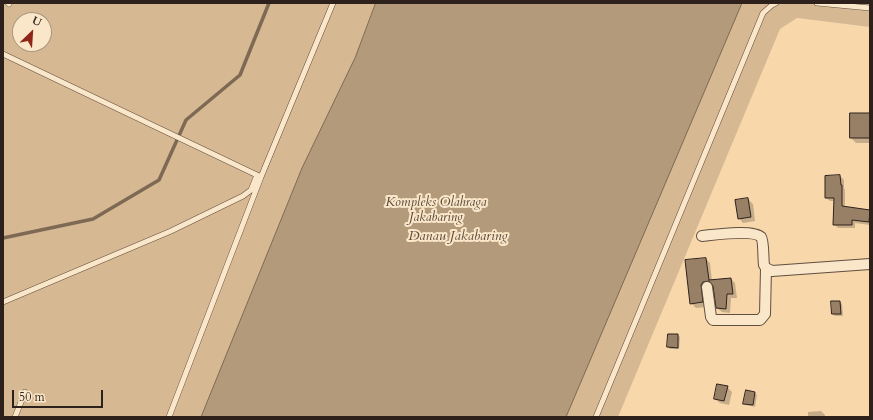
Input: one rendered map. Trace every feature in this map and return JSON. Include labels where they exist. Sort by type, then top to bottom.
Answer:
[{"type":"street","points":[[702,236],[748,233],[758,235],[762,240],[764,265],[766,268],[765,314],[760,320],[713,320],[711,317],[707,287]]},
{"type":"street","points":[[766,268],[772,271],[778,271],[870,264]]},
{"type":"lane","points":[[169,417],[259,176],[332,3]]},
{"type":"lane","points":[[596,417],[763,13],[776,3]]},
{"type":"lane","points":[[817,3],[870,8]]},
{"type":"lane","points":[[3,54],[259,176]]},
{"type":"lane","points":[[3,302],[171,231],[237,199],[251,190],[259,176]]},
{"type":"lane","points":[[15,417],[25,392]]},
{"type":"green space","name":"Kompleks Olahraga Jakabaring","points":[[3,3],[870,3],[870,27],[797,18],[780,29],[618,417],[3,417]]},
{"type":"water","name":"Danau Jakabaring","points":[[376,3],[742,3],[566,417],[201,417],[302,168],[355,58]]},
{"type":"building","points":[[850,113],[870,113],[870,138],[850,138]]},
{"type":"building","points":[[840,175],[842,185],[842,206],[870,210],[869,222],[852,220],[852,225],[833,225],[834,198],[825,198],[825,176]]},
{"type":"building","points":[[748,198],[751,217],[738,219],[735,200]]},
{"type":"building","points":[[706,258],[709,280],[731,278],[733,294],[727,294],[726,309],[716,308],[713,286],[709,281],[703,282],[701,285],[703,302],[690,304],[685,260]]},
{"type":"building","points":[[831,301],[840,301],[841,314],[832,314]]},
{"type":"building","points":[[668,334],[678,334],[678,348],[667,347]]},
{"type":"building","points":[[717,384],[728,386],[724,401],[714,399]]},
{"type":"building","points":[[746,390],[755,392],[753,405],[743,404]]},
{"type":"waterway","points":[[3,238],[93,219],[159,180],[186,120],[240,75],[269,3]]}]
